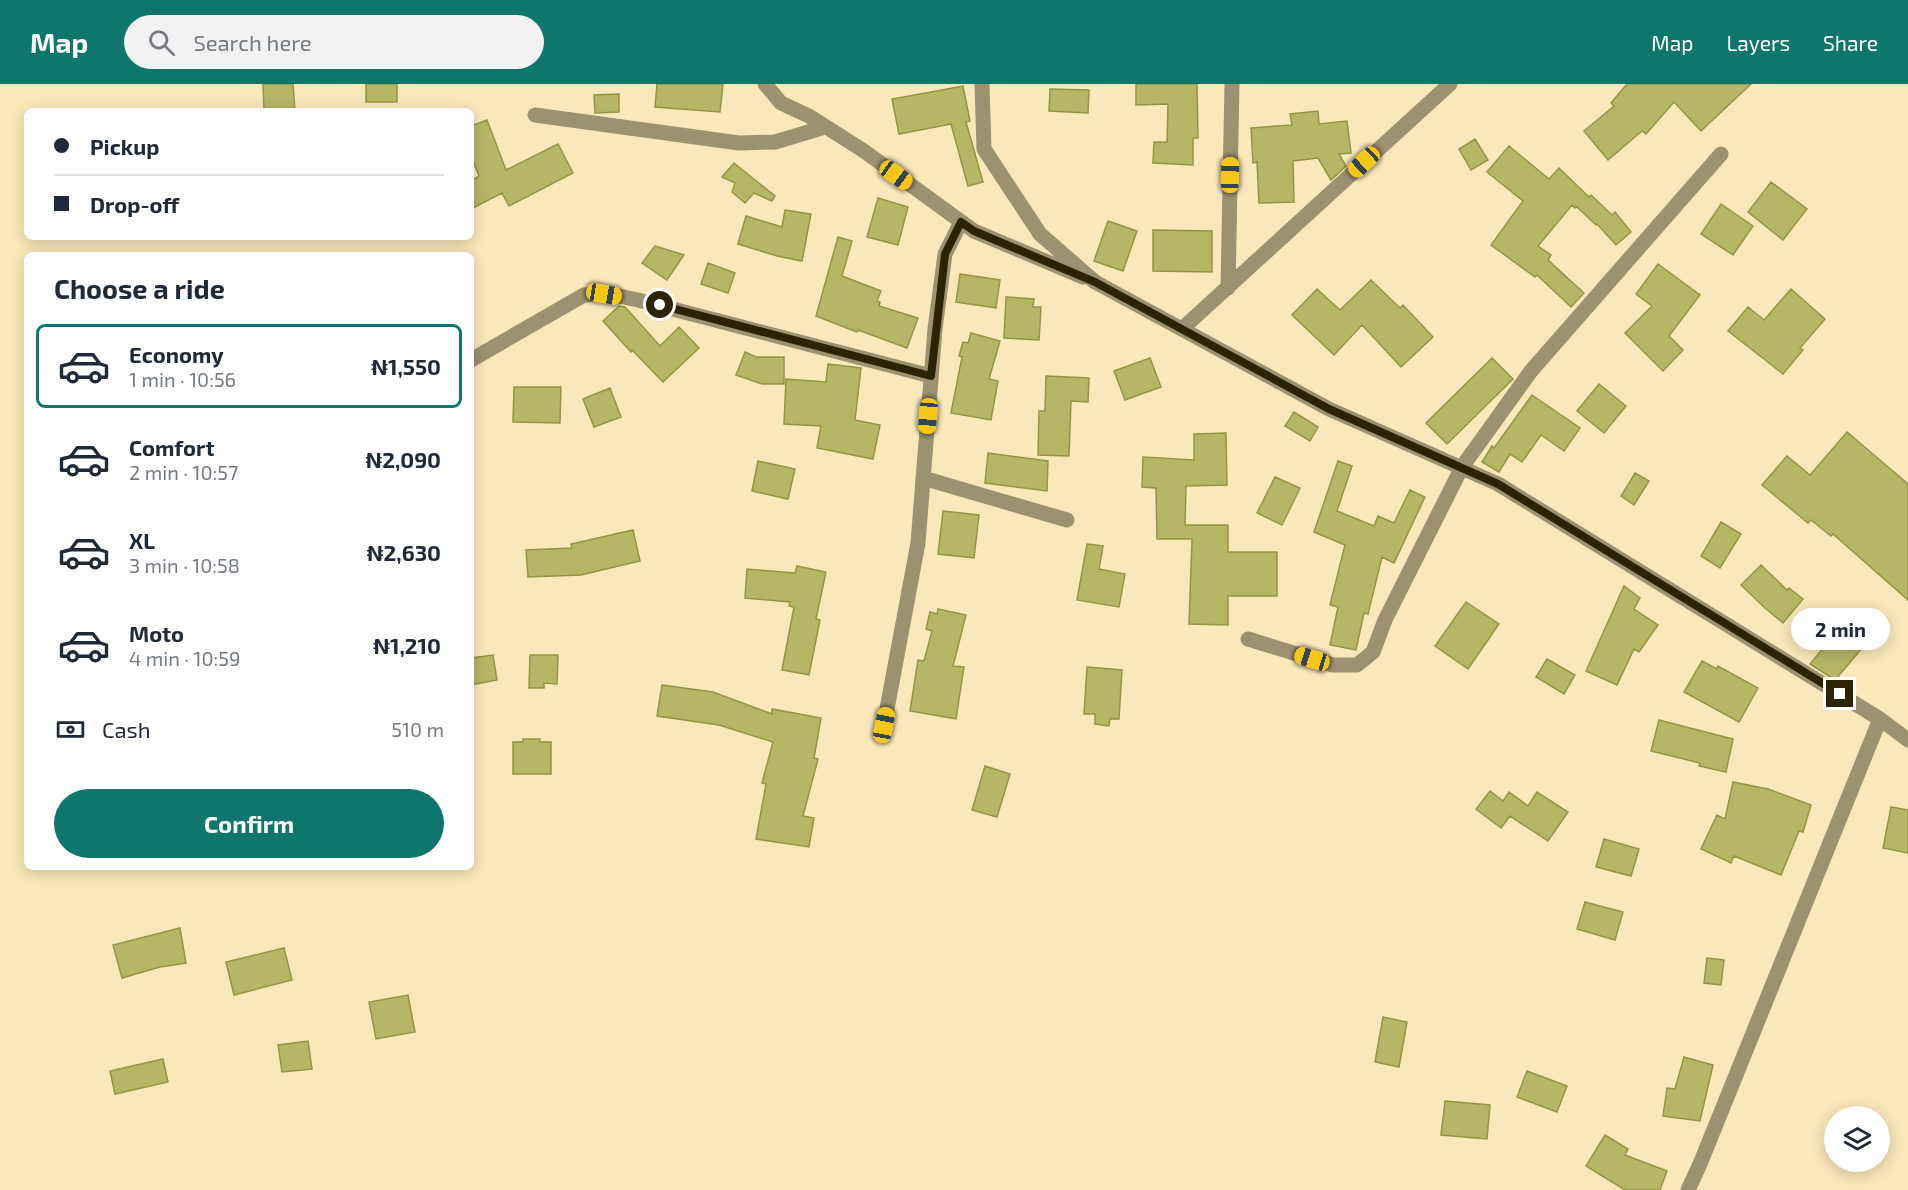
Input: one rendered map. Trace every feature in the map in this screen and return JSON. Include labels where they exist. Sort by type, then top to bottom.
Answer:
[{"type":"street","points":[[765,84],[781,103],[809,116],[864,151],[974,231],[1095,282],[1329,409],[1498,484],[1880,719],[1908,740]]},
{"type":"street","points":[[982,84],[984,149],[1040,234],[1095,282]]},
{"type":"street","points":[[1228,288],[1232,84]]},
{"type":"street","points":[[1183,328],[1450,84]]},
{"type":"street","points":[[535,115],[739,143],[775,142],[825,127]]},
{"type":"street","points":[[1248,639],[1333,665],[1357,665],[1372,652],[1385,620],[1462,467],[1532,371],[1721,154]]},
{"type":"street","points":[[884,725],[918,543],[931,376],[945,254],[961,222]]},
{"type":"street","points":[[474,358],[584,295],[604,294],[649,302],[931,376]]},
{"type":"street","points":[[923,477],[1067,520]]},
{"type":"street","points":[[1688,1190],[1880,719]]},
{"type":"building","points":[[263,84],[293,84],[295,108],[264,108]]},
{"type":"building","points":[[366,84],[397,84],[397,102],[366,102]]},
{"type":"building","points":[[657,84],[723,84],[720,112],[655,107]]},
{"type":"building","points":[[1136,84],[1197,84],[1198,138],[1193,138],[1193,165],[1153,163],[1154,142],[1167,142],[1168,104],[1136,105]]},
{"type":"building","points":[[1627,84],[1751,84],[1701,131],[1674,102],[1646,134],[1642,131],[1608,160],[1584,131],[1614,106],[1611,103]]},
{"type":"building","points":[[963,86],[970,121],[966,122],[983,182],[968,186],[951,124],[899,134],[892,99]]},
{"type":"building","points":[[1050,89],[1089,90],[1088,113],[1049,111]]},
{"type":"building","points":[[619,94],[619,112],[595,113],[594,95]]},
{"type":"building","points":[[1318,111],[1319,124],[1347,121],[1351,153],[1339,154],[1346,166],[1331,180],[1318,158],[1293,161],[1294,202],[1259,203],[1257,162],[1253,163],[1251,128],[1292,125],[1290,114]]},
{"type":"building","points":[[487,120],[506,170],[558,144],[573,173],[509,206],[502,193],[474,207],[474,179],[479,176],[474,163],[474,125]]},
{"type":"building","points":[[1475,139],[1488,160],[1471,170],[1459,149]]},
{"type":"building","points":[[1509,146],[1549,179],[1559,168],[1589,197],[1591,195],[1612,215],[1615,212],[1631,232],[1616,245],[1597,224],[1572,205],[1538,246],[1551,255],[1548,260],[1584,293],[1571,307],[1537,275],[1535,277],[1491,245],[1523,201],[1487,172]]},
{"type":"building","points":[[734,163],[775,196],[772,201],[754,193],[745,203],[732,192],[735,183],[722,177]]},
{"type":"building","points":[[1771,182],[1807,209],[1783,240],[1748,212]]},
{"type":"building","points":[[878,198],[908,207],[898,245],[867,237]]},
{"type":"building","points":[[1721,204],[1753,226],[1733,255],[1701,234]]},
{"type":"building","points":[[785,210],[811,214],[802,261],[738,244],[746,216],[782,227]]},
{"type":"building","points":[[1108,221],[1137,231],[1123,271],[1094,261]]},
{"type":"building","points":[[1153,230],[1212,231],[1212,272],[1153,271]]},
{"type":"building","points":[[838,237],[852,241],[842,276],[881,291],[877,301],[880,302],[879,306],[918,318],[907,348],[816,316]]},
{"type":"building","points":[[655,246],[684,255],[667,280],[642,263]]},
{"type":"building","points":[[708,263],[735,273],[728,293],[701,284]]},
{"type":"building","points":[[1658,264],[1700,295],[1669,336],[1683,350],[1663,371],[1625,333],[1652,306],[1636,294]]},
{"type":"building","points":[[960,274],[1000,280],[996,308],[956,302]]},
{"type":"building","points":[[1371,280],[1400,308],[1403,305],[1433,337],[1401,367],[1362,325],[1334,355],[1292,315],[1317,289],[1340,310]]},
{"type":"building","points":[[1791,289],[1825,319],[1800,348],[1803,350],[1783,374],[1728,331],[1748,307],[1764,320]]},
{"type":"building","points":[[1006,297],[1034,299],[1033,307],[1041,307],[1039,340],[1004,338]]},
{"type":"building","points":[[619,306],[625,307],[660,346],[679,327],[699,348],[663,382],[603,321]]},
{"type":"building","points":[[971,333],[1000,341],[989,379],[998,381],[991,420],[951,413],[962,357],[959,356],[963,342],[968,343]]},
{"type":"building","points":[[745,352],[756,357],[784,357],[784,384],[762,384],[736,375]]},
{"type":"building","points":[[1150,358],[1161,387],[1125,400],[1114,371]]},
{"type":"building","points":[[1492,358],[1513,379],[1447,444],[1426,423]]},
{"type":"building","points":[[828,364],[861,368],[855,420],[880,425],[873,459],[817,448],[821,426],[784,424],[786,379],[826,382]]},
{"type":"building","points":[[1046,376],[1089,378],[1088,402],[1071,401],[1069,456],[1038,455],[1039,411],[1045,411]]},
{"type":"building","points":[[1599,384],[1626,406],[1604,433],[1577,411]]},
{"type":"building","points":[[514,387],[561,387],[560,423],[513,422]]},
{"type":"building","points":[[610,388],[621,417],[594,427],[583,399]]},
{"type":"building","points":[[1532,395],[1580,428],[1564,451],[1541,435],[1522,462],[1510,454],[1499,472],[1482,462]]},
{"type":"building","points":[[1294,412],[1318,427],[1310,441],[1285,426]]},
{"type":"building","points":[[1847,432],[1908,484],[1908,600],[1833,534],[1831,536],[1811,520],[1808,523],[1762,485],[1787,456],[1810,475]]},
{"type":"building","points":[[1226,433],[1227,485],[1186,486],[1185,525],[1228,525],[1228,552],[1277,552],[1277,596],[1228,596],[1228,625],[1189,624],[1192,539],[1157,539],[1156,488],[1142,487],[1143,457],[1194,460],[1194,434]]},
{"type":"building","points":[[988,453],[1048,461],[1047,491],[985,483]]},
{"type":"building","points":[[758,461],[795,469],[788,499],[752,491]]},
{"type":"building","points":[[1338,461],[1352,466],[1337,511],[1374,526],[1378,516],[1394,523],[1410,490],[1425,497],[1394,563],[1382,557],[1368,614],[1364,613],[1356,650],[1330,645],[1338,607],[1330,605],[1345,545],[1314,532]]},
{"type":"building","points":[[1635,473],[1649,481],[1634,505],[1621,496]]},
{"type":"building","points":[[1275,477],[1300,488],[1282,525],[1257,513]]},
{"type":"building","points":[[943,511],[979,515],[974,558],[938,554]]},
{"type":"building","points":[[1721,522],[1741,534],[1720,568],[1701,556]]},
{"type":"building","points":[[633,530],[640,561],[581,575],[528,577],[526,550],[572,548],[571,544]]},
{"type":"building","points":[[1087,544],[1103,546],[1099,569],[1125,574],[1119,607],[1077,600]]},
{"type":"building","points":[[1761,565],[1787,590],[1789,588],[1803,599],[1783,623],[1741,585]]},
{"type":"building","points":[[797,566],[826,572],[816,619],[820,620],[809,675],[782,670],[794,607],[789,606],[790,602],[745,598],[747,569],[795,573]]},
{"type":"building","points":[[1624,586],[1640,598],[1634,609],[1658,625],[1639,652],[1634,649],[1617,685],[1586,671]]},
{"type":"building","points":[[1466,602],[1499,624],[1468,669],[1435,646]]},
{"type":"building","points":[[938,609],[966,615],[953,666],[964,667],[956,719],[910,711],[918,660],[924,661],[932,631],[926,629],[930,612],[937,614]]},
{"type":"building","points":[[1839,629],[1863,647],[1835,680],[1810,664]]},
{"type":"building","points":[[493,655],[497,680],[474,684],[474,658]]},
{"type":"building","points":[[530,655],[558,655],[557,684],[544,683],[544,688],[529,688]]},
{"type":"building","points":[[1547,659],[1575,675],[1564,694],[1536,677]]},
{"type":"building","points":[[1702,661],[1717,669],[1718,666],[1758,688],[1739,722],[1684,692]]},
{"type":"building","points":[[1087,667],[1122,670],[1119,719],[1110,719],[1109,726],[1095,724],[1095,714],[1084,714]]},
{"type":"building","points":[[662,685],[713,692],[772,714],[772,709],[821,718],[814,758],[818,759],[803,816],[814,818],[809,847],[756,839],[766,784],[762,783],[773,742],[719,725],[657,716]]},
{"type":"building","points":[[1659,720],[1733,739],[1726,772],[1651,751]]},
{"type":"building","points":[[523,739],[540,739],[540,742],[551,742],[551,774],[513,774],[513,742],[523,742]]},
{"type":"building","points":[[985,766],[1010,774],[997,817],[972,810]]},
{"type":"building","points":[[1733,782],[1768,789],[1811,805],[1803,832],[1799,831],[1781,875],[1734,856],[1731,863],[1701,849],[1717,815],[1725,819]]},
{"type":"building","points":[[1490,791],[1503,801],[1509,792],[1528,806],[1537,792],[1568,812],[1548,841],[1510,816],[1501,828],[1476,809]]},
{"type":"building","points":[[1891,807],[1908,810],[1908,853],[1883,848]]},
{"type":"building","points":[[1604,839],[1639,849],[1631,876],[1596,867]]},
{"type":"building","points":[[1585,902],[1623,912],[1615,940],[1577,929]]},
{"type":"building","points":[[180,928],[186,963],[160,967],[122,978],[113,945]]},
{"type":"building","points":[[284,948],[292,980],[234,995],[226,962]]},
{"type":"building","points":[[1707,958],[1724,960],[1721,985],[1704,983]]},
{"type":"building","points":[[408,995],[415,1032],[376,1039],[369,1002]]},
{"type":"building","points":[[1383,1017],[1407,1022],[1399,1067],[1375,1062]]},
{"type":"building","points":[[308,1041],[312,1069],[282,1072],[278,1045]]},
{"type":"building","points":[[1684,1057],[1713,1065],[1700,1121],[1663,1116],[1667,1088],[1675,1089]]},
{"type":"building","points":[[163,1059],[168,1082],[115,1094],[110,1071]]},
{"type":"building","points":[[1527,1071],[1567,1086],[1557,1112],[1517,1097]]},
{"type":"building","points":[[1445,1101],[1490,1105],[1487,1139],[1441,1135]]},
{"type":"building","points":[[1605,1135],[1628,1149],[1625,1155],[1667,1171],[1660,1190],[1625,1190],[1586,1166]]},
{"type":"route","points":[[660,305],[931,376],[945,254],[961,222],[974,231],[1095,282],[1329,409],[1498,484],[1840,694]]}]
